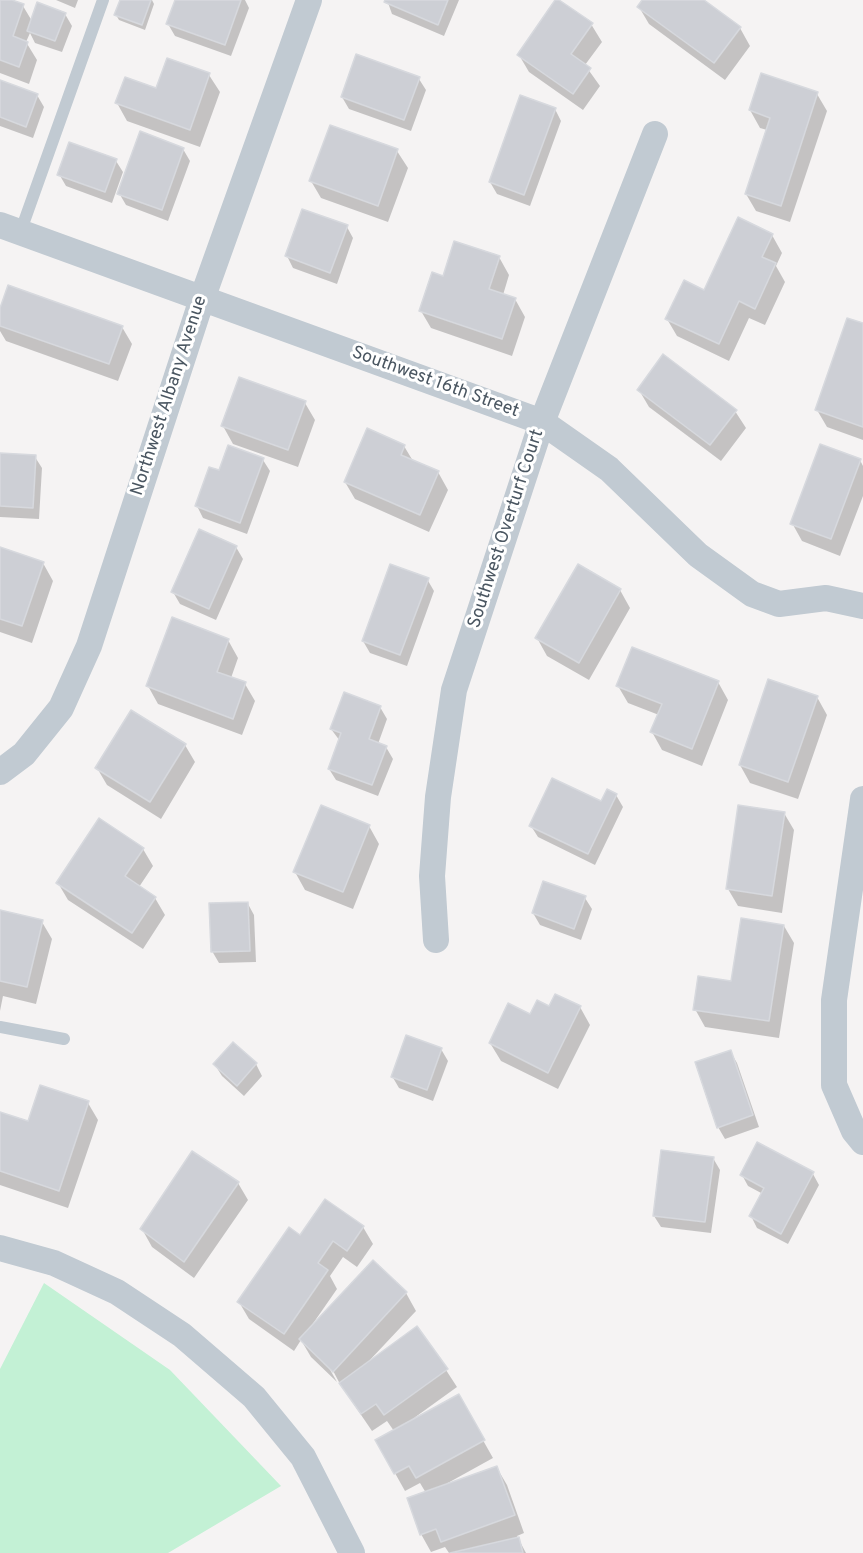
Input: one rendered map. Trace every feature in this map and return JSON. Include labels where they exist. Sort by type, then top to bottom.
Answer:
[{"type":"street","name":"Northwest Albany Avenue","points":[[0,772],[24,754],[61,708],[89,646],[202,299],[309,0]]},
{"type":"street","name":"Southwest Overturf Court","points":[[436,940],[432,876],[438,797],[454,690],[542,422],[655,134]]},
{"type":"street","name":"Southwest 16th Street","points":[[10,229],[542,422],[609,469],[698,555],[752,594],[779,604],[826,598],[863,606]]},
{"type":"street","points":[[858,1136],[834,1085],[834,1000],[863,799]]},
{"type":"street","points":[[0,1248],[54,1263],[117,1292],[182,1335],[254,1397],[303,1457],[352,1553]]},
{"type":"lane","points":[[10,229],[103,0]]},
{"type":"lane","points":[[0,1027],[64,1039]]},
{"type":"green space","points":[[44,1283],[170,1370],[281,1486],[168,1553],[0,1553],[0,1369]]},
{"type":"building","points":[[0,0],[12,0],[24,4],[13,36],[28,42],[19,67],[0,60]]},
{"type":"building","points":[[120,0],[151,0],[142,25],[114,15]]},
{"type":"building","points":[[175,0],[241,0],[225,45],[166,24]]},
{"type":"building","points":[[385,0],[448,0],[438,25],[384,2]]},
{"type":"building","points":[[555,0],[559,0],[593,23],[571,54],[591,68],[573,94],[517,55]]},
{"type":"building","points":[[642,0],[704,0],[741,27],[714,63],[637,7]]},
{"type":"building","points":[[37,2],[66,13],[55,41],[27,31]]},
{"type":"building","points":[[356,54],[420,77],[404,120],[341,97]]},
{"type":"building","points":[[167,58],[210,73],[190,130],[115,103],[125,77],[156,88]]},
{"type":"building","points":[[761,73],[818,92],[781,206],[745,194],[770,118],[749,110]]},
{"type":"building","points":[[0,80],[38,94],[26,127],[0,117]]},
{"type":"building","points":[[520,95],[556,108],[524,195],[489,182]]},
{"type":"building","points":[[330,125],[398,149],[378,206],[309,181]]},
{"type":"building","points":[[140,131],[184,148],[162,210],[117,194]]},
{"type":"building","points":[[69,142],[117,159],[105,192],[57,175]]},
{"type":"building","points":[[302,209],[348,225],[330,273],[285,256]]},
{"type":"building","points":[[738,217],[773,234],[762,257],[776,263],[755,309],[739,301],[719,344],[665,319],[684,280],[704,290]]},
{"type":"building","points":[[454,241],[500,256],[489,289],[516,298],[502,339],[419,311],[432,272],[443,276]]},
{"type":"building","points":[[8,285],[123,326],[109,364],[0,326],[0,308]]},
{"type":"building","points":[[847,318],[863,323],[863,427],[815,410]]},
{"type":"building","points":[[663,354],[737,410],[710,445],[637,390]]},
{"type":"building","points":[[239,377],[306,401],[288,450],[221,426]]},
{"type":"building","points":[[367,428],[405,445],[401,455],[439,471],[420,515],[344,482]]},
{"type":"building","points":[[820,444],[861,459],[831,539],[790,524]]},
{"type":"building","points":[[228,445],[264,458],[240,523],[195,506],[209,467],[219,470]]},
{"type":"building","points":[[0,453],[36,455],[33,508],[0,506]]},
{"type":"building","points":[[199,529],[237,546],[209,609],[171,592]]},
{"type":"building","points":[[0,547],[44,562],[22,626],[0,619]]},
{"type":"building","points":[[390,564],[429,578],[400,655],[362,641]]},
{"type":"building","points":[[578,564],[621,589],[579,663],[535,638]]},
{"type":"building","points":[[172,617],[229,639],[217,672],[246,682],[233,719],[146,686]]},
{"type":"building","points":[[632,647],[719,681],[692,749],[650,732],[662,704],[616,686]]},
{"type":"building","points":[[768,679],[818,696],[788,782],[739,765]]},
{"type":"building","points":[[344,692],[381,706],[369,739],[387,746],[372,785],[328,769],[341,733],[330,729]]},
{"type":"building","points":[[131,710],[186,744],[150,802],[95,768]]},
{"type":"building","points":[[552,778],[601,801],[607,789],[617,794],[588,854],[529,826]]},
{"type":"building","points":[[321,805],[370,825],[343,892],[293,872]]},
{"type":"building","points":[[738,805],[785,812],[772,896],[726,889]]},
{"type":"building","points":[[99,818],[144,848],[125,876],[156,897],[132,933],[56,883]]},
{"type":"building","points":[[543,881],[586,896],[574,929],[532,913]]},
{"type":"building","points":[[248,902],[250,951],[211,952],[209,903]]},
{"type":"building","points":[[0,910],[43,920],[27,987],[0,981]]},
{"type":"building","points":[[741,918],[784,925],[769,1021],[693,1010],[698,976],[731,981]]},
{"type":"building","points":[[555,994],[581,1006],[548,1073],[489,1043],[508,1003],[530,1014],[537,1000],[549,1006]]},
{"type":"building","points":[[406,1035],[442,1048],[427,1090],[391,1077]]},
{"type":"building","points":[[233,1042],[257,1063],[237,1086],[213,1064]]},
{"type":"building","points":[[731,1050],[753,1115],[717,1128],[695,1062]]},
{"type":"building","points":[[40,1085],[89,1101],[59,1191],[0,1171],[0,1112],[28,1121]]},
{"type":"building","points":[[757,1142],[814,1172],[781,1234],[749,1216],[764,1188],[740,1175]]},
{"type":"building","points":[[661,1150],[714,1157],[705,1222],[653,1216]]},
{"type":"building","points":[[192,1151],[239,1182],[184,1262],[140,1229]]},
{"type":"building","points":[[325,1199],[364,1226],[347,1251],[333,1241],[318,1263],[328,1270],[284,1334],[237,1302],[289,1227],[300,1235]]},
{"type":"building","points":[[373,1260],[407,1292],[333,1372],[299,1339]]},
{"type":"building","points":[[417,1326],[448,1369],[384,1415],[376,1404],[361,1414],[339,1383]]},
{"type":"building","points":[[459,1394],[485,1440],[416,1478],[409,1466],[394,1474],[375,1440]]},
{"type":"building","points":[[497,1466],[515,1515],[441,1542],[436,1529],[420,1535],[407,1498]]},
{"type":"building","points":[[519,1537],[523,1553],[450,1553]]}]
